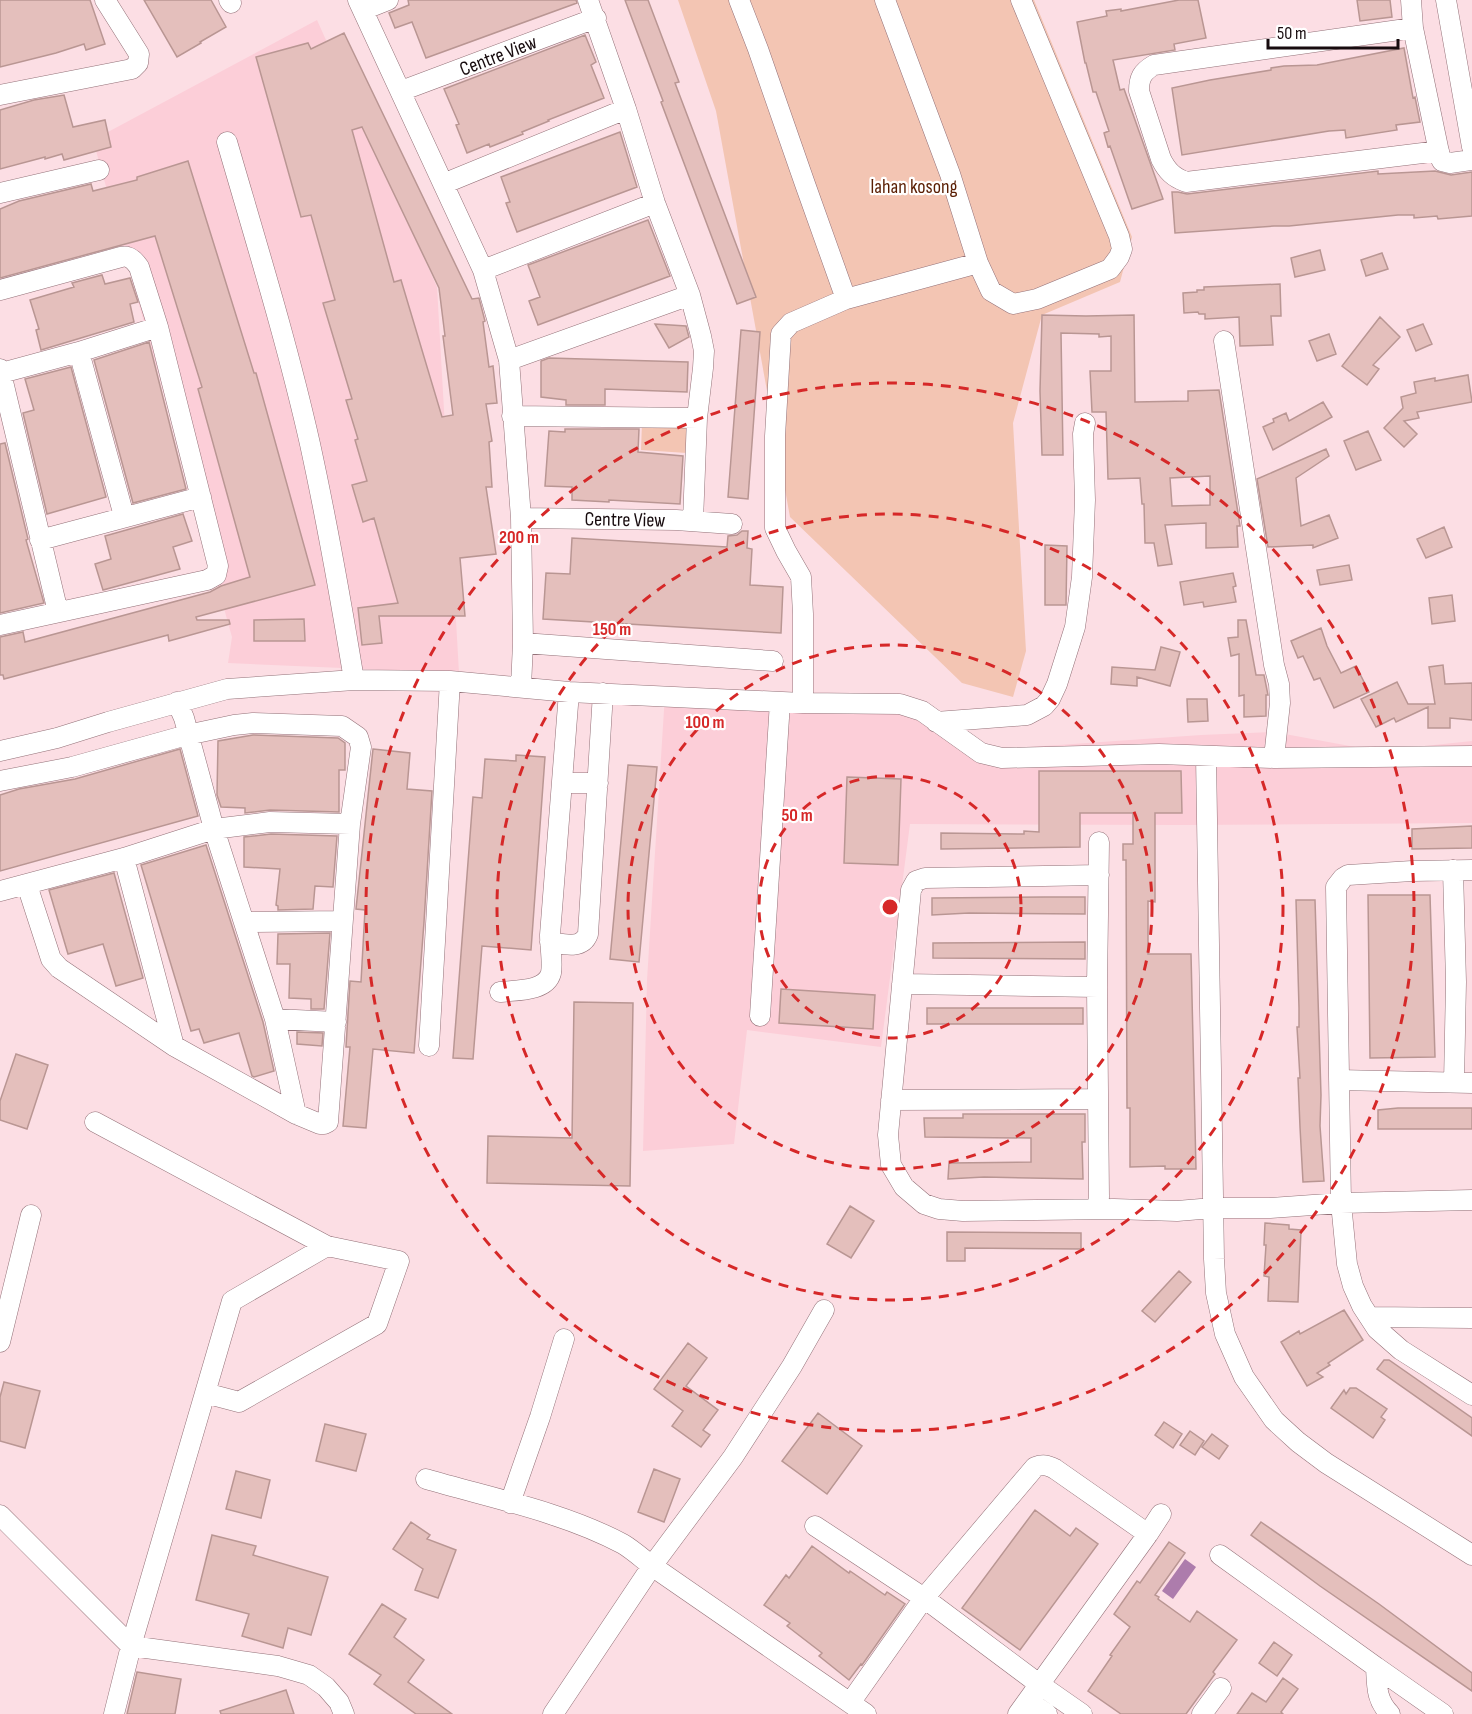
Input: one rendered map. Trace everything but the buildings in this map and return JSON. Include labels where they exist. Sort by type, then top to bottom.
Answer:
[{"type":"street","points":[[0,95],[132,69],[138,63],[140,54],[105,0]]},
{"type":"street","points":[[388,0],[360,5],[483,270],[509,360],[521,518],[524,643],[521,687]]},
{"type":"street","points":[[739,0],[846,299]]},
{"type":"street","points":[[885,0],[950,174],[978,263],[991,291],[1013,304],[1037,299],[1110,269],[1122,249],[1119,236],[1021,0]]},
{"type":"street","points":[[1411,0],[1413,28],[1442,161],[1450,164],[1472,160]]},
{"type":"street","points":[[1446,0],[1472,147]]},
{"type":"street","name":"Centre View","points":[[401,91],[592,9],[655,203],[690,295],[704,351],[697,418],[693,520]]},
{"type":"street","points":[[1413,28],[1154,65],[1143,73],[1139,81],[1139,91],[1166,169],[1176,178],[1186,182],[1439,151]]},
{"type":"street","points":[[443,184],[626,109]]},
{"type":"street","points":[[227,141],[278,317],[310,442],[331,545],[354,680]]},
{"type":"street","points":[[0,193],[99,170]]},
{"type":"street","points":[[483,270],[655,203]]},
{"type":"street","points":[[0,290],[126,256],[136,261],[158,327],[218,566],[216,574],[207,580],[0,625]]},
{"type":"street","points":[[803,703],[801,577],[775,528],[775,436],[781,334],[791,323],[846,299],[978,263]]},
{"type":"street","points":[[509,360],[690,295]]},
{"type":"street","points":[[58,612],[1,371],[79,352],[158,327]]},
{"type":"street","points":[[1224,341],[1274,665],[1279,684],[1280,703],[1274,758]]},
{"type":"street","points":[[79,352],[124,516]]},
{"type":"street","points":[[512,416],[697,418]]},
{"type":"street","points":[[936,722],[1027,715],[1044,706],[1050,699],[1075,627],[1082,577],[1085,423]]},
{"type":"street","points":[[40,540],[201,497]]},
{"type":"street","name":"Centre View","points":[[521,518],[693,520],[732,524]]},
{"type":"street","points":[[524,643],[773,661]]},
{"type":"street","points":[[0,751],[57,738],[177,702],[237,687],[354,680],[450,681],[569,692],[780,702],[900,704],[922,711],[981,753],[1002,758],[1159,754],[1274,758],[1472,756]]},
{"type":"street","points":[[429,1046],[450,681]]},
{"type":"street","points":[[500,992],[535,988],[546,981],[551,974],[550,942],[569,692]]},
{"type":"street","points":[[550,942],[568,945],[581,944],[587,937],[603,693]]},
{"type":"street","points":[[177,702],[184,718],[214,829],[275,1019],[296,1114]]},
{"type":"street","points":[[760,1016],[780,702]]},
{"type":"street","points":[[0,781],[72,766],[187,735],[234,725],[253,723],[342,726],[357,737],[361,747],[350,824],[329,1119],[324,1124],[320,1124],[296,1114],[174,1046],[59,968],[51,959],[27,885]]},
{"type":"street","points":[[1206,756],[1213,1208],[1216,1293],[1225,1334],[1244,1377],[1274,1420],[1298,1442],[1326,1463],[1472,1555]]},
{"type":"street","points":[[562,783],[598,783]]},
{"type":"street","points":[[0,891],[124,858],[214,829],[270,822],[350,824]]},
{"type":"street","points":[[1098,1209],[1099,842]]},
{"type":"street","points":[[124,858],[174,1046]]},
{"type":"street","points":[[1340,1080],[1463,1083],[1462,870],[1348,875],[1336,887],[1341,1203],[1347,1264],[1353,1286],[1377,1329],[1401,1350],[1472,1395]]},
{"type":"street","points":[[1099,875],[925,878],[916,881],[911,890],[888,1135],[891,1165],[904,1187],[924,1204],[939,1209],[963,1211],[1098,1209],[1177,1211],[1341,1203],[1472,1200]]},
{"type":"street","points":[[244,922],[342,921]]},
{"type":"street","points":[[902,984],[1097,987]]},
{"type":"street","points":[[275,1019],[336,1022]]},
{"type":"street","points":[[891,1100],[1097,1099]]},
{"type":"street","points":[[95,1122],[327,1246],[399,1261],[377,1324],[240,1402],[205,1393]]},
{"type":"street","points":[[0,1342],[31,1215]]},
{"type":"street","points":[[114,1714],[131,1646],[232,1301],[327,1246]]},
{"type":"street","points":[[553,1714],[652,1566],[733,1457],[796,1360],[824,1310]]},
{"type":"street","points":[[1369,1317],[1472,1318]]},
{"type":"street","points":[[510,1503],[564,1339]]},
{"type":"street","points":[[426,1479],[562,1518],[597,1531],[625,1545],[858,1708],[924,1598],[1035,1467],[1047,1465],[1055,1469],[1148,1534]]},
{"type":"street","points":[[1047,1714],[1023,1707],[1161,1514]]},
{"type":"street","points":[[0,1515],[131,1646],[278,1666],[309,1676],[326,1687],[339,1702],[344,1714]]},
{"type":"street","points":[[815,1526],[924,1598],[1082,1714]]},
{"type":"street","points":[[1220,1555],[1443,1714]]},
{"type":"street","points":[[1376,1667],[1377,1695],[1390,1714]]},
{"type":"street","points":[[1202,1714],[1221,1688]]},
{"type":"shaded area","points":[[317,20],[437,287],[459,673],[228,663],[232,637],[93,140]]},
{"type":"shaded area","points":[[665,694],[904,708],[973,751],[1274,732],[1377,751],[1472,741],[1472,823],[910,824],[881,1047],[747,1030],[734,1144],[643,1151],[647,980]]},
{"type":"shaded area","points":[[1185,1559],[1196,1567],[1173,1599],[1162,1591]]},
{"type":"green space","name":"lahan kosong","points":[[678,0],[1034,0],[1132,237],[1120,282],[1042,315],[1013,423],[1026,651],[1013,697],[962,683],[790,517],[716,111]]},
{"type":"green space","points":[[642,423],[688,425],[687,453],[641,450]]}]
